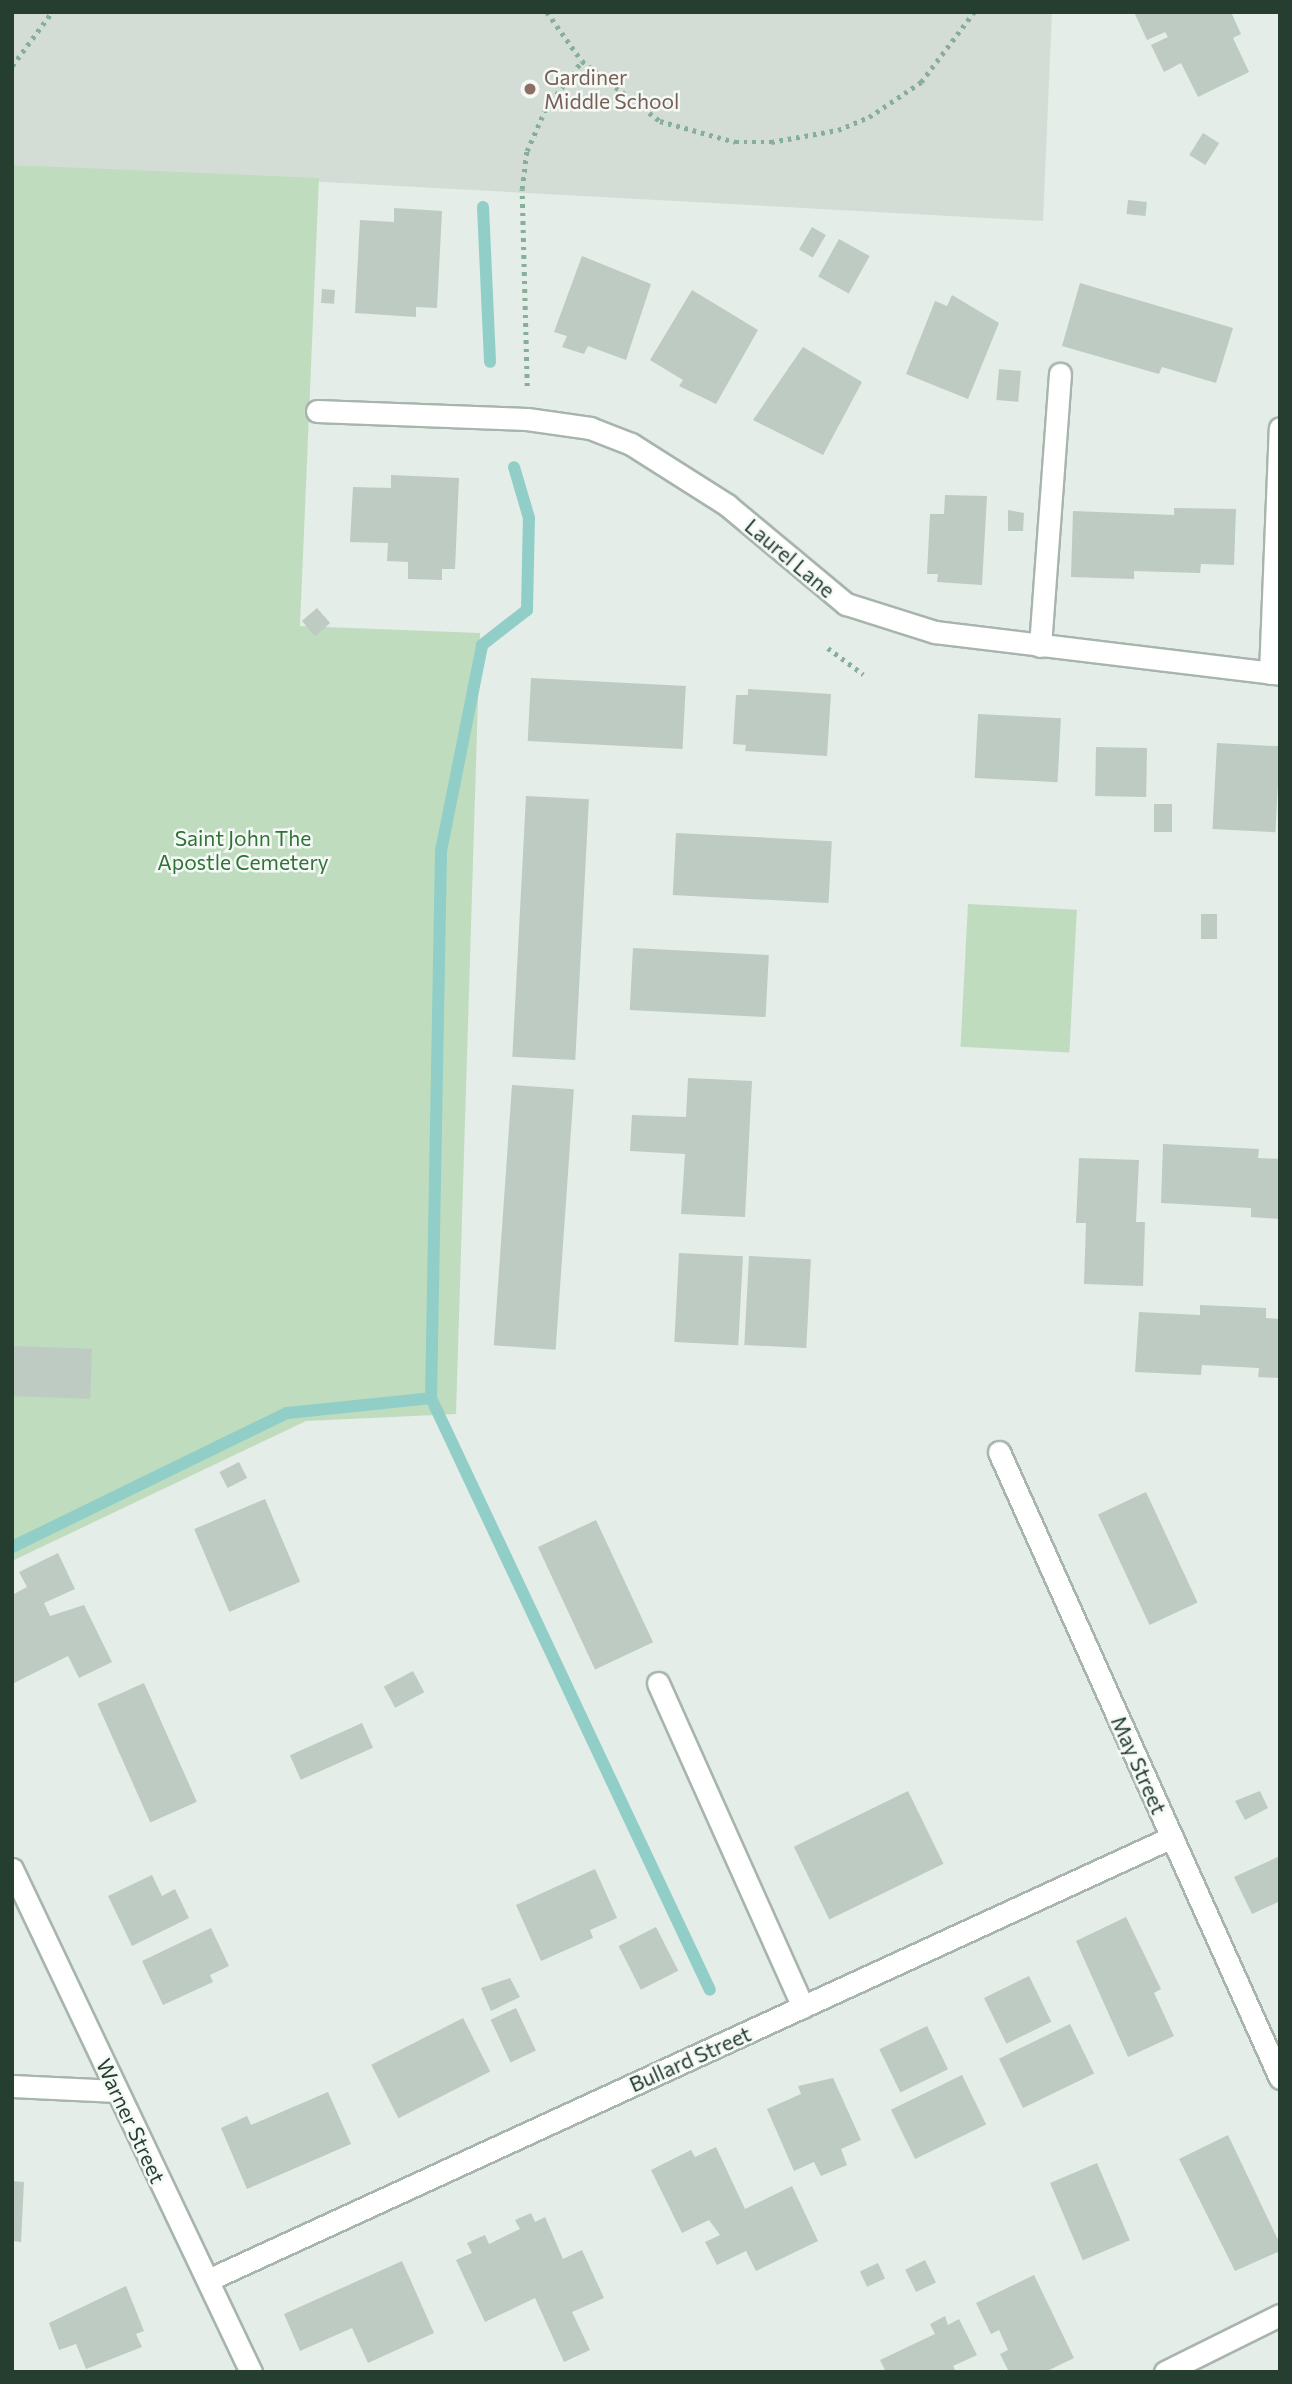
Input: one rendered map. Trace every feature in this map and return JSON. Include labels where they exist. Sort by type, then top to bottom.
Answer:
[{"type":"street","points":[[1041,646],[1060,374]]},
{"type":"street","name":"Laurel Lane","points":[[317,411],[527,419],[590,428],[631,444],[727,505],[846,604],[935,632],[1275,673]]},
{"type":"street","points":[[1275,673],[1280,428]]},
{"type":"street","name":"May Street","points":[[999,1452],[1280,2078]]},
{"type":"street","points":[[658,1683],[803,2007]]},
{"type":"street","name":"Bullard Street","points":[[208,2280],[1172,1837]]},
{"type":"street","name":"Warner Street","points":[[12,1869],[251,2372]]},
{"type":"street","points":[[12,2086],[117,2091]]},
{"type":"street","points":[[1165,2372],[1280,2315]]},
{"type":"path","points":[[12,66],[52,12]]},
{"type":"path","points":[[547,12],[582,61],[660,121],[736,142],[771,142],[838,130],[869,117],[921,82],[974,12]]},
{"type":"path","points":[[527,419],[522,189],[527,151],[546,108],[582,61]]},
{"type":"path","points":[[828,648],[863,674]]},
{"type":"shaded area","name":"Gardiner Middle School","points":[[12,12],[1052,12],[1043,221],[12,165]]},
{"type":"green space","name":"Saint John The Apostle Cemetery","points":[[12,165],[319,178],[300,626],[480,633],[456,1414],[306,1421],[12,1561]]},
{"type":"green space","points":[[968,904],[1077,910],[1069,1053],[961,1047]]},
{"type":"building","points":[[1134,12],[1231,12],[1241,34],[1233,38],[1249,72],[1198,97],[1181,63],[1164,72],[1151,45],[1168,37],[1165,32],[1147,40]]},
{"type":"building","points":[[1203,133],[1219,143],[1205,165],[1189,155]]},
{"type":"building","points":[[1128,200],[1147,202],[1145,216],[1127,214]]},
{"type":"building","points":[[394,208],[442,211],[437,308],[416,307],[416,317],[355,313],[360,220],[394,222]]},
{"type":"building","points":[[812,227],[826,235],[813,258],[799,250]]},
{"type":"building","points":[[839,239],[870,256],[849,294],[818,277]]},
{"type":"building","points":[[582,256],[651,284],[626,360],[588,346],[584,354],[562,347],[567,336],[554,332]]},
{"type":"building","points":[[1080,283],[1233,328],[1216,383],[1162,367],[1159,374],[1062,346]]},
{"type":"building","points":[[322,289],[335,290],[334,304],[321,303]]},
{"type":"building","points":[[692,290],[758,330],[716,404],[679,386],[683,380],[650,360]]},
{"type":"building","points":[[952,295],[999,323],[968,399],[906,374],[935,301],[947,306]]},
{"type":"building","points":[[803,347],[862,382],[823,455],[753,420]]},
{"type":"building","points":[[999,369],[1021,371],[1018,402],[996,400]]},
{"type":"building","points":[[391,475],[459,478],[455,569],[442,569],[442,580],[408,579],[408,562],[387,561],[388,543],[350,542],[353,487],[391,488]]},
{"type":"building","points":[[945,495],[987,496],[982,585],[937,582],[938,574],[927,574],[930,514],[944,514]]},
{"type":"building","points":[[1174,508],[1236,509],[1234,565],[1201,564],[1200,573],[1134,571],[1134,579],[1071,577],[1073,511],[1174,515]]},
{"type":"building","points":[[1008,510],[1024,513],[1023,531],[1008,531]]},
{"type":"building","points":[[317,608],[330,623],[315,636],[302,621]]},
{"type":"building","points":[[531,678],[686,686],[682,749],[528,741]]},
{"type":"building","points":[[748,689],[831,694],[827,756],[745,751],[746,745],[733,744],[736,695],[748,695]]},
{"type":"building","points":[[978,714],[1061,718],[1058,782],[975,778]]},
{"type":"building","points":[[1217,743],[1280,746],[1275,832],[1212,829]]},
{"type":"building","points":[[1096,747],[1147,748],[1146,797],[1095,796]]},
{"type":"building","points":[[526,796],[589,799],[575,1060],[512,1057]]},
{"type":"building","points":[[1154,804],[1172,804],[1172,832],[1154,832]]},
{"type":"building","points":[[676,833],[832,841],[829,903],[673,895]]},
{"type":"building","points":[[1201,914],[1217,914],[1217,939],[1201,939]]},
{"type":"building","points":[[633,948],[769,955],[766,1017],[630,1010]]},
{"type":"building","points":[[688,1078],[752,1081],[745,1217],[681,1214],[685,1154],[630,1151],[632,1115],[686,1117]]},
{"type":"building","points":[[512,1085],[574,1089],[556,1350],[494,1345]]},
{"type":"building","points":[[1163,1144],[1259,1149],[1258,1158],[1280,1159],[1280,1219],[1251,1217],[1251,1208],[1161,1203]]},
{"type":"building","points":[[1079,1158],[1139,1160],[1136,1222],[1145,1222],[1143,1286],[1084,1284],[1086,1223],[1076,1223]]},
{"type":"building","points":[[679,1253],[743,1256],[738,1345],[674,1342]]},
{"type":"building","points":[[749,1256],[811,1259],[806,1348],[744,1345]]},
{"type":"building","points":[[1200,1305],[1266,1308],[1266,1318],[1280,1319],[1280,1378],[1258,1377],[1259,1368],[1202,1365],[1201,1375],[1135,1372],[1139,1312],[1200,1315]]},
{"type":"building","points":[[12,1346],[92,1349],[90,1399],[12,1396]]},
{"type":"building","points":[[239,1462],[247,1478],[228,1488],[219,1472]]},
{"type":"building","points":[[1146,1492],[1198,1603],[1150,1625],[1098,1514]]},
{"type":"building","points":[[265,1499],[300,1582],[229,1612],[194,1529]]},
{"type":"building","points":[[596,1520],[653,1642],[595,1669],[538,1547]]},
{"type":"building","points":[[58,1553],[75,1589],[44,1603],[50,1616],[84,1605],[112,1662],[79,1678],[68,1656],[12,1684],[12,1595],[27,1587],[19,1572]]},
{"type":"building","points":[[413,1671],[424,1692],[395,1708],[384,1686]]},
{"type":"building","points":[[144,1683],[197,1802],[150,1823],[97,1704]]},
{"type":"building","points":[[362,1723],[373,1748],[301,1780],[290,1755]]},
{"type":"building","points":[[908,1791],[944,1864],[829,1919],[794,1847]]},
{"type":"building","points":[[1260,1791],[1268,1808],[1245,1820],[1235,1801]]},
{"type":"building","points":[[1280,1856],[1280,1901],[1252,1914],[1234,1877]]},
{"type":"building","points":[[595,1869],[617,1918],[590,1930],[593,1938],[541,1961],[516,1905]]},
{"type":"building","points":[[152,1875],[162,1896],[175,1889],[189,1918],[132,1946],[108,1896]]},
{"type":"building","points":[[1126,1917],[1161,1989],[1154,1993],[1174,2036],[1128,2057],[1076,1941]]},
{"type":"building","points":[[656,1927],[678,1971],[641,1990],[619,1946]]},
{"type":"building","points":[[211,1928],[229,1966],[210,1975],[213,1982],[163,2005],[142,1961]]},
{"type":"building","points":[[1029,1976],[1051,2022],[1006,2044],[984,1998]]},
{"type":"building","points":[[510,1978],[520,1997],[491,2011],[481,1988]]},
{"type":"building","points":[[516,2008],[536,2051],[510,2062],[491,2020]]},
{"type":"building","points":[[463,2018],[490,2071],[398,2118],[371,2065]]},
{"type":"building","points":[[1070,2024],[1094,2073],[1023,2108],[999,2059]]},
{"type":"building","points":[[927,2026],[948,2069],[900,2092],[879,2049]]},
{"type":"building","points":[[962,2075],[986,2124],[915,2159],[891,2110]]},
{"type":"building","points":[[833,2078],[861,2140],[841,2149],[847,2165],[821,2176],[814,2162],[794,2171],[767,2109],[801,2094],[798,2086]]},
{"type":"building","points":[[328,2092],[351,2144],[247,2189],[221,2128],[247,2116],[251,2125]]},
{"type":"building","points":[[1228,2135],[1280,2244],[1280,2251],[1235,2271],[1179,2159]]},
{"type":"building","points":[[716,2147],[745,2209],[792,2186],[818,2241],[756,2271],[746,2251],[717,2265],[705,2242],[720,2235],[709,2220],[682,2233],[651,2170],[691,2150],[695,2157]]},
{"type":"building","points":[[1097,2163],[1130,2240],[1083,2260],[1050,2183]]},
{"type":"building","points":[[12,2181],[24,2182],[21,2242],[12,2241]]},
{"type":"building","points":[[531,2213],[535,2222],[545,2217],[563,2259],[582,2250],[604,2298],[572,2312],[590,2350],[564,2362],[535,2298],[485,2322],[456,2260],[472,2253],[467,2243],[485,2235],[489,2244],[520,2229],[515,2220]]},
{"type":"building","points":[[925,2260],[936,2282],[916,2292],[905,2270]]},
{"type":"building","points":[[402,2261],[434,2333],[368,2363],[352,2328],[300,2351],[284,2314]]},
{"type":"building","points":[[878,2263],[885,2278],[867,2287],[860,2271]]},
{"type":"building","points":[[1034,2275],[1074,2358],[1045,2372],[1009,2372],[1000,2354],[1008,2350],[999,2330],[991,2334],[976,2303]]},
{"type":"building","points":[[126,2286],[144,2331],[136,2334],[142,2347],[86,2369],[76,2344],[59,2350],[49,2323]]},
{"type":"building","points":[[945,2316],[948,2325],[959,2319],[977,2355],[953,2366],[956,2372],[886,2372],[880,2360],[935,2334],[930,2324]]},
{"type":"waterway","points":[[483,207],[490,362]]},
{"type":"waterway","points":[[12,1547],[287,1413],[431,1398],[441,851],[482,645],[527,610],[529,518],[514,467]]},
{"type":"waterway","points":[[431,1398],[710,1990]]},
{"type":"place","name":"Gardiner Middle School","points":[[530,89]]}]
